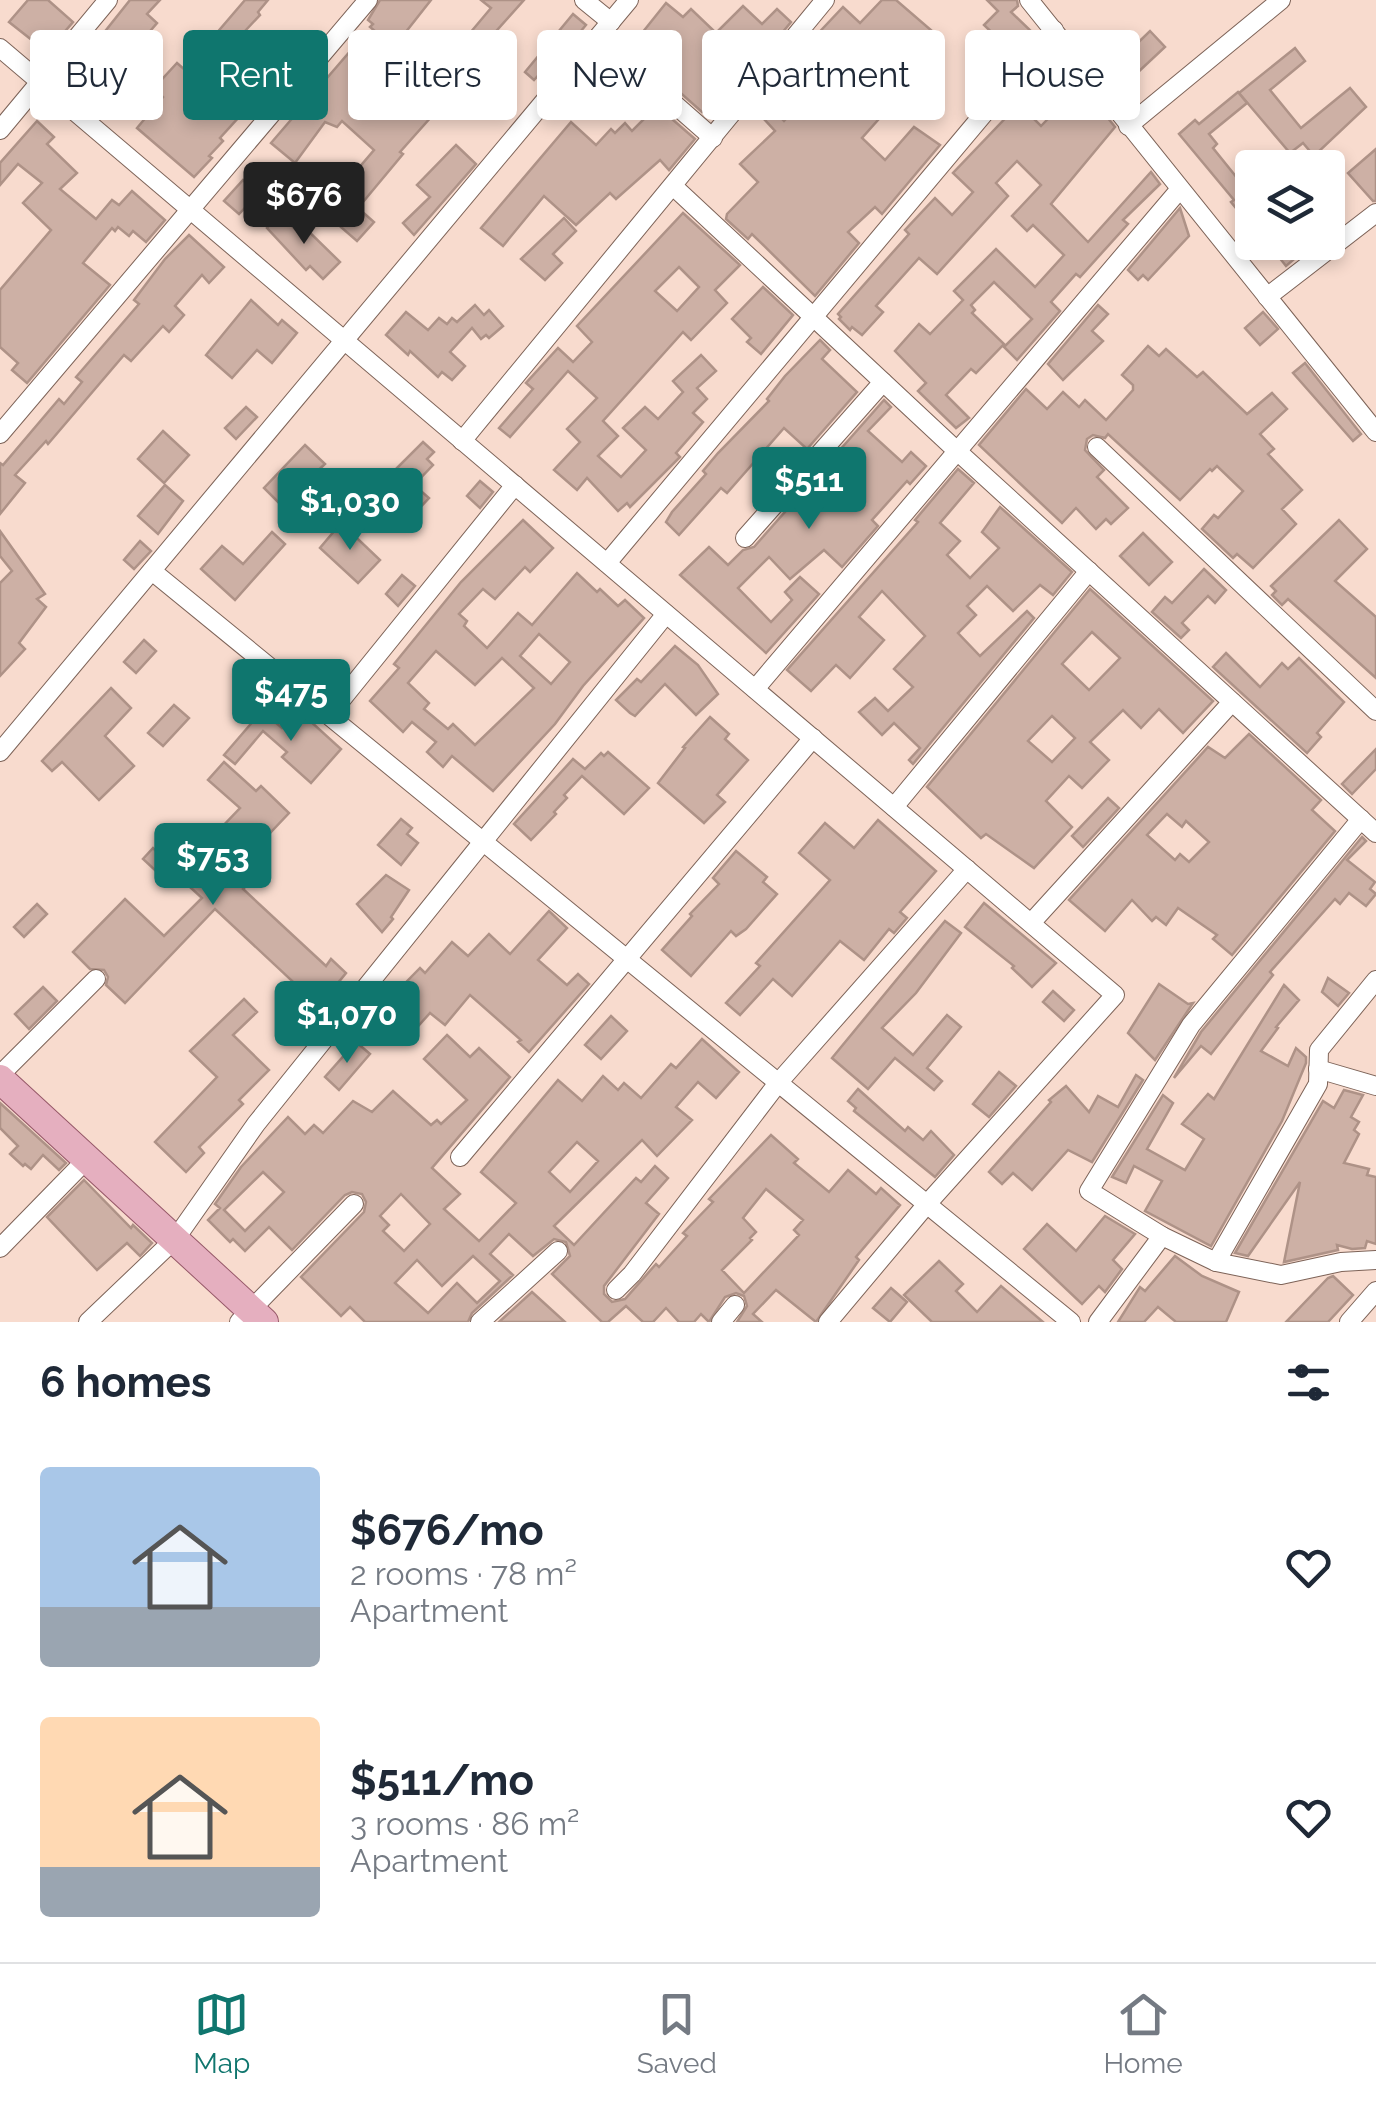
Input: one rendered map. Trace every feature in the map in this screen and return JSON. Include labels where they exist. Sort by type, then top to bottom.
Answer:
[{"type":"main road","points":[[0,1077],[176,1238],[251,1318]]},
{"type":"street","points":[[83,30],[108,0]]},
{"type":"street","points":[[0,434],[368,0]]},
{"type":"street","points":[[584,0],[611,22]]},
{"type":"street","points":[[604,30],[629,0]]},
{"type":"street","points":[[462,441],[825,0]]},
{"type":"street","points":[[1029,0],[1054,30]]},
{"type":"street","points":[[1128,126],[1281,0]]},
{"type":"street","points":[[0,48],[30,74]]},
{"type":"street","points":[[0,130],[30,94]]},
{"type":"street","points":[[0,752],[537,111]]},
{"type":"street","points":[[682,111],[713,138]]},
{"type":"street","points":[[85,120],[1115,995],[926,1204],[828,1322]]},
{"type":"street","points":[[607,563],[978,120]]},
{"type":"street","points":[[1123,120],[1376,432]]},
{"type":"street","points":[[673,186],[1376,833]]},
{"type":"street","points":[[755,689],[1180,189]]},
{"type":"street","points":[[1267,297],[1376,213]]},
{"type":"street","points":[[745,538],[883,382]]},
{"type":"street","points":[[1097,447],[1376,710]]},
{"type":"street","points":[[329,715],[514,485]]},
{"type":"street","points":[[152,571],[1070,1322]]},
{"type":"street","points":[[894,807],[1089,571]]},
{"type":"street","points":[[88,1322],[176,1238],[256,1124],[666,614]]},
{"type":"street","points":[[1032,924],[1232,702]]},
{"type":"street","points":[[460,1157],[813,738]]},
{"type":"street","points":[[1361,819],[1191,1025],[1089,1190],[1162,1236],[1216,1262],[1281,1275],[1341,1262],[1376,1260]]},
{"type":"street","points":[[616,1290],[778,1083],[967,869]]},
{"type":"street","points":[[0,1077],[96,978]]},
{"type":"street","points":[[1216,1262],[1318,1084],[1318,1050],[1376,980]]},
{"type":"street","points":[[1318,1069],[1376,1086]]},
{"type":"street","points":[[0,1248],[88,1158]]},
{"type":"street","points":[[251,1318],[354,1204]]},
{"type":"street","points":[[1098,1322],[1162,1236]]},
{"type":"street","points":[[480,1322],[558,1251]]},
{"type":"street","points":[[1349,1322],[1376,1290]]},
{"type":"street","points":[[721,1322],[735,1305]]},
{"type":"building","points":[[28,0],[48,0],[73,22],[66,30],[30,30],[30,39],[9,22]]},
{"type":"building","points":[[130,0],[160,0],[147,14],[157,23],[151,30],[106,30]]},
{"type":"building","points":[[245,0],[268,0],[246,30],[219,30]]},
{"type":"building","points":[[380,0],[431,0],[407,30],[374,30],[368,20]]},
{"type":"building","points":[[481,0],[524,0],[497,30],[473,30],[491,8]]},
{"type":"building","points":[[882,0],[896,0],[931,30],[821,30],[843,7],[860,23]]},
{"type":"building","points":[[987,0],[1017,0],[1018,6],[1011,12],[1030,30],[989,30],[984,25],[998,11]]},
{"type":"building","points":[[666,3],[683,17],[691,9],[713,30],[702,30],[702,112],[682,94],[682,30],[644,30]]},
{"type":"building","points":[[743,6],[762,24],[777,9],[791,22],[784,30],[719,30]]},
{"type":"building","points":[[573,14],[586,25],[582,30],[560,30]]},
{"type":"building","points":[[1150,31],[1165,47],[1140,70],[1140,41]]},
{"type":"building","points":[[1295,48],[1305,61],[1270,90],[1301,128],[1350,88],[1366,107],[1320,150],[1309,150],[1303,143],[1287,150],[1239,93]]},
{"type":"building","points":[[348,54],[348,120],[428,120],[358,208],[374,222],[357,241],[327,215],[351,188],[346,183],[374,150],[342,121],[337,127],[325,122],[295,163],[271,143],[291,120],[328,120],[328,77]]},
{"type":"building","points":[[537,58],[537,77],[534,80],[525,72]]},
{"type":"building","points":[[177,63],[183,68],[183,120],[236,120],[220,138],[223,141],[209,156],[212,158],[194,177],[137,128],[144,120],[163,120],[163,78]]},
{"type":"building","points":[[1238,92],[1247,103],[1209,134],[1217,144],[1213,148],[1235,175],[1235,207],[1231,202],[1234,200],[1179,134],[1195,120],[1199,124]]},
{"type":"building","points":[[643,120],[673,120],[695,139],[669,170],[660,160],[616,199],[610,193],[576,225],[544,196],[503,246],[481,228],[571,122],[596,145],[611,129],[615,133],[625,123],[632,131]]},
{"type":"building","points":[[765,120],[878,120],[862,138],[885,160],[914,127],[940,145],[882,214],[875,207],[848,232],[859,243],[815,296],[752,234],[748,239],[726,219],[758,182],[740,164],[775,131]]},
{"type":"building","points":[[1004,120],[1035,120],[1041,126],[1047,120],[1109,120],[1115,127],[1051,204],[1088,242],[1151,172],[1160,184],[1123,220],[1128,224],[1080,277],[1076,274],[1051,302],[1060,311],[1017,360],[1004,347],[1032,319],[994,282],[971,305],[975,310],[972,313],[1004,344],[976,373],[971,369],[946,395],[969,418],[956,428],[918,391],[926,383],[895,351],[919,324],[930,334],[963,300],[954,291],[996,249],[1035,287],[1064,255],[1033,225],[1027,231],[1012,216],[1041,185],[1017,161],[996,183],[1008,196],[937,274],[919,258],[876,306],[883,312],[862,335],[852,327],[850,330],[838,314],[909,234],[905,230],[935,198],[952,215],[973,192],[953,173]]},
{"type":"building","points":[[37,121],[54,137],[47,144],[77,173],[60,189],[96,219],[112,200],[119,205],[132,191],[165,220],[146,242],[133,231],[129,236],[118,227],[115,231],[112,228],[83,263],[110,285],[27,383],[12,370],[18,363],[0,347],[0,290],[51,230],[23,203],[42,183],[18,164],[0,185],[0,163]]},
{"type":"building","points":[[456,145],[476,164],[414,235],[403,223],[430,197],[417,185]]},
{"type":"building","points":[[1376,149],[1376,201],[1373,201],[1348,173]]},
{"type":"building","points":[[243,180],[258,194],[239,214],[224,201]]},
{"type":"building","points":[[1180,208],[1189,236],[1148,280],[1143,275],[1138,280],[1128,270]]},
{"type":"building","points":[[683,213],[740,265],[715,290],[727,303],[691,340],[683,332],[603,421],[618,436],[598,456],[621,477],[646,450],[623,428],[645,407],[658,419],[683,392],[673,381],[701,355],[716,371],[697,388],[707,399],[693,413],[703,422],[676,453],[680,457],[630,507],[627,503],[618,511],[587,478],[577,490],[554,470],[580,442],[567,429],[597,398],[568,371],[510,437],[499,428],[533,389],[526,383],[558,348],[573,362],[592,342],[577,326]],"holes":[[[679,267],[699,287],[677,311],[655,291]]]},
{"type":"building","points":[[280,214],[295,229],[301,224],[340,262],[323,279],[310,266],[306,270],[267,228]]},
{"type":"building","points":[[564,218],[576,231],[553,254],[562,263],[545,280],[521,259]]},
{"type":"building","points":[[189,235],[224,267],[209,283],[202,275],[175,306],[184,315],[169,332],[163,326],[131,361],[124,355],[48,444],[46,441],[15,475],[25,483],[0,514],[0,463],[3,465],[59,399],[64,404],[82,382],[76,377],[139,304],[134,300]]},
{"type":"building","points":[[763,287],[793,315],[761,354],[747,342],[751,338],[732,319]]},
{"type":"building","points":[[251,300],[278,325],[282,320],[297,333],[272,363],[257,350],[232,378],[206,355]]},
{"type":"building","points":[[475,305],[484,315],[489,310],[503,326],[489,338],[486,335],[481,339],[472,328],[450,352],[465,366],[452,380],[442,372],[438,377],[386,335],[406,312],[428,330],[439,318],[447,324],[452,318],[457,322]]},
{"type":"building","points":[[1098,305],[1108,314],[1092,331],[1103,341],[1063,380],[1048,364]]},
{"type":"building","points":[[1263,312],[1278,329],[1260,345],[1245,328]]},
{"type":"building","points":[[820,340],[830,350],[822,359],[857,392],[807,449],[784,428],[727,493],[721,488],[679,535],[666,522],[672,512],[706,474],[703,471],[718,453],[769,401],[785,376]]},
{"type":"building","points":[[1148,346],[1159,356],[1166,349],[1197,377],[1203,372],[1247,414],[1272,393],[1287,409],[1260,434],[1274,449],[1268,454],[1302,490],[1282,509],[1296,524],[1253,568],[1237,554],[1233,558],[1202,529],[1243,491],[1217,466],[1180,500],[1108,434],[1105,438],[1093,435],[1087,439],[1085,450],[1104,470],[1097,477],[1128,508],[1111,524],[1106,519],[1096,529],[1076,508],[1062,523],[979,445],[1026,389],[1047,409],[1063,392],[1079,407],[1085,400],[1106,420],[1133,390],[1122,375]]},
{"type":"building","points":[[1305,363],[1361,434],[1353,441],[1293,373]]},
{"type":"building","points":[[884,400],[891,407],[868,431],[902,462],[911,452],[926,466],[872,520],[878,526],[842,567],[824,550],[790,579],[769,557],[738,588],[771,622],[792,600],[785,592],[800,577],[819,594],[766,653],[680,575],[709,547],[728,565],[743,550],[754,547]]},
{"type":"building","points":[[246,407],[257,417],[236,439],[225,428]]},
{"type":"building","points":[[163,431],[189,455],[164,483],[138,459]]},
{"type":"building","points":[[423,442],[434,452],[427,459],[433,465],[414,485],[429,498],[413,515],[410,512],[405,517],[372,486],[381,475],[386,479]]},
{"type":"building","points":[[305,445],[325,464],[281,505],[264,488]]},
{"type":"building","points":[[958,469],[974,483],[940,523],[960,541],[947,555],[970,578],[999,548],[982,532],[1000,507],[1072,572],[1053,595],[1040,585],[1013,611],[987,586],[967,606],[976,615],[958,633],[980,656],[1027,611],[1034,618],[913,764],[909,760],[920,748],[894,723],[882,735],[859,712],[875,698],[888,711],[913,687],[894,669],[925,636],[882,591],[859,617],[884,640],[850,678],[836,665],[811,691],[787,670],[918,522],[915,520]]},
{"type":"building","points":[[480,481],[493,492],[480,508],[467,496]]},
{"type":"building","points":[[165,485],[183,501],[158,534],[138,516]]},
{"type":"building","points":[[523,520],[553,548],[530,572],[525,567],[495,599],[483,589],[459,614],[467,621],[464,626],[487,648],[518,613],[532,625],[577,573],[597,592],[600,589],[618,606],[625,600],[644,618],[493,791],[452,756],[443,767],[427,752],[436,742],[412,722],[403,732],[370,701],[399,668],[394,664],[461,582]],"holes":[[[539,634],[570,662],[551,684],[520,656]],[[436,651],[475,685],[502,658],[534,688],[475,745],[453,724],[448,729],[424,709],[429,703],[408,683]]]},
{"type":"building","points":[[1339,520],[1367,549],[1335,581],[1376,617],[1376,678],[1288,599],[1282,605],[1272,595],[1276,591],[1271,586]]},
{"type":"building","points":[[341,523],[380,560],[358,583],[320,548]]},
{"type":"building","points":[[0,531],[45,594],[37,599],[46,607],[19,643],[25,649],[0,676],[0,583],[12,571],[0,556]]},
{"type":"building","points":[[272,532],[285,544],[235,600],[201,569],[222,546],[243,564]]},
{"type":"building","points":[[1143,533],[1172,562],[1149,585],[1120,556]]},
{"type":"building","points":[[140,541],[151,551],[134,569],[124,560]]},
{"type":"building","points":[[1204,569],[1226,590],[1215,603],[1208,596],[1182,623],[1189,630],[1181,638],[1152,612],[1165,597],[1172,603]]},
{"type":"building","points":[[402,575],[415,586],[398,606],[386,594]]},
{"type":"building","points":[[1090,589],[1213,701],[1183,733],[1159,709],[1141,728],[1123,710],[1090,742],[1109,760],[1082,788],[1069,776],[1046,801],[1072,827],[1034,868],[986,834],[981,838],[927,787]],"holes":[[[1092,632],[1120,658],[1089,690],[1062,664]],[[1052,716],[1075,738],[1052,762],[1028,741]]]},
{"type":"building","points":[[144,640],[156,651],[136,673],[124,662]]},
{"type":"building","points":[[675,646],[698,665],[718,694],[696,715],[665,684],[635,716],[630,713],[616,700],[637,679],[641,682]]},
{"type":"building","points":[[1226,653],[1260,687],[1282,663],[1288,669],[1299,658],[1344,702],[1317,733],[1321,737],[1307,753],[1213,667]]},
{"type":"building","points":[[111,688],[131,708],[105,736],[134,766],[99,800],[62,762],[52,771],[42,761]]},
{"type":"building","points":[[174,705],[189,718],[163,746],[148,733]]},
{"type":"building","points":[[298,710],[341,749],[311,783],[282,757],[287,752],[263,731],[235,764],[224,755],[262,711],[282,728]]},
{"type":"building","points":[[710,717],[729,734],[725,739],[748,760],[717,795],[725,802],[704,823],[658,783]]},
{"type":"building","points":[[1249,734],[1321,800],[1312,810],[1335,831],[1232,955],[1213,939],[1217,935],[1178,908],[1166,925],[1156,917],[1152,921],[1132,900],[1105,931],[1069,900],[1208,747],[1225,758]],"holes":[[[1167,814],[1182,827],[1186,821],[1209,842],[1189,862],[1180,854],[1175,860],[1147,835]]]},
{"type":"building","points":[[1376,749],[1376,769],[1352,794],[1342,784]]},
{"type":"building","points":[[608,752],[649,788],[624,814],[582,776],[564,795],[567,798],[556,814],[531,840],[514,824],[573,759],[585,769],[601,753],[604,756]]},
{"type":"building","points":[[224,762],[256,791],[261,786],[289,813],[254,850],[263,859],[259,863],[264,868],[243,889],[326,966],[331,959],[346,973],[292,1039],[281,1029],[294,1014],[288,1010],[304,992],[215,909],[125,1003],[106,985],[108,977],[104,970],[90,969],[73,952],[125,899],[164,936],[202,898],[178,876],[170,884],[143,859],[153,848],[160,855],[175,840],[193,857],[240,808],[208,780]]},
{"type":"building","points":[[1108,798],[1119,808],[1083,847],[1072,836]]},
{"type":"building","points":[[401,819],[412,828],[407,834],[418,843],[401,865],[378,845]]},
{"type":"building","points":[[878,820],[936,871],[900,912],[907,918],[894,933],[889,929],[864,960],[840,941],[792,996],[773,979],[740,1015],[726,1003],[830,880],[799,853],[825,823],[854,848]]},
{"type":"building","points":[[1362,837],[1366,841],[1347,860],[1375,882],[1370,889],[1376,894],[1366,906],[1349,893],[1340,904],[1335,899],[1270,972],[1273,975],[1211,1054],[1201,1046],[1174,1078],[1201,1032]]},
{"type":"building","points":[[736,851],[767,877],[763,882],[777,894],[746,929],[736,936],[731,931],[691,976],[662,950],[719,884],[713,878]]},
{"type":"building","points":[[386,875],[409,890],[382,932],[357,904]]},
{"type":"building","points":[[984,903],[1056,963],[1032,987],[1014,966],[965,927]]},
{"type":"building","points":[[37,904],[47,914],[24,937],[14,927]]},
{"type":"building","points":[[549,911],[567,928],[538,960],[567,985],[578,974],[589,984],[529,1052],[518,1042],[521,1040],[470,995],[445,1025],[430,1013],[402,1044],[372,1017],[420,968],[425,973],[452,942],[468,956],[489,934],[510,954]]},
{"type":"building","points":[[945,921],[961,933],[916,993],[882,1028],[913,1055],[947,1015],[961,1027],[927,1068],[942,1081],[934,1090],[895,1058],[868,1089],[832,1058]]},
{"type":"building","points":[[1328,978],[1349,993],[1338,1006],[1322,992]]},
{"type":"building","points":[[1159,984],[1188,1004],[1193,1003],[1155,1060],[1128,1033]]},
{"type":"building","points":[[1284,985],[1299,1000],[1261,1051],[1288,1066],[1296,1048],[1306,1057],[1306,1063],[1282,1121],[1211,1246],[1145,1211],[1162,1181],[1134,1166],[1126,1183],[1112,1177],[1163,1095],[1173,1103],[1147,1149],[1185,1170],[1204,1139],[1182,1124],[1208,1094],[1214,1099]]},
{"type":"building","points":[[43,987],[57,1001],[29,1029],[15,1014]]},
{"type":"building","points":[[1053,991],[1074,1010],[1064,1021],[1043,1002]]},
{"type":"building","points":[[244,999],[257,1012],[233,1035],[269,1070],[239,1100],[243,1104],[199,1147],[204,1153],[186,1172],[155,1142],[217,1077],[190,1051]]},
{"type":"building","points":[[611,1016],[627,1031],[601,1059],[585,1045]]},
{"type":"building","points":[[447,1035],[470,1057],[479,1048],[510,1077],[432,1168],[460,1194],[444,1209],[479,1241],[516,1203],[481,1172],[558,1080],[582,1101],[603,1076],[618,1090],[624,1083],[641,1098],[671,1064],[676,1068],[702,1039],[739,1072],[716,1098],[698,1082],[676,1107],[692,1120],[657,1156],[642,1140],[554,1226],[574,1245],[636,1178],[641,1182],[655,1166],[668,1178],[646,1203],[659,1214],[604,1286],[604,1294],[612,1302],[625,1299],[656,1264],[659,1267],[687,1236],[683,1233],[713,1202],[709,1199],[771,1135],[798,1159],[794,1163],[829,1192],[848,1170],[876,1194],[881,1188],[900,1205],[856,1257],[859,1260],[816,1322],[776,1290],[753,1314],[762,1322],[737,1322],[747,1306],[744,1296],[736,1293],[725,1297],[709,1322],[701,1314],[694,1322],[679,1322],[666,1308],[653,1322],[643,1322],[626,1306],[608,1322],[602,1322],[552,1274],[570,1256],[566,1242],[554,1239],[533,1256],[509,1234],[490,1254],[513,1275],[472,1313],[468,1322],[365,1322],[350,1307],[341,1316],[301,1277],[364,1212],[366,1202],[362,1194],[345,1195],[292,1250],[269,1227],[245,1251],[208,1220],[220,1208],[215,1204],[241,1167],[288,1117],[305,1134],[314,1125],[323,1133],[353,1101],[372,1112],[393,1091],[431,1125],[437,1120],[441,1124],[467,1100],[424,1059]],"holes":[[[577,1142],[598,1161],[570,1192],[549,1172]],[[263,1172],[284,1192],[245,1231],[224,1210]],[[766,1189],[803,1220],[794,1230],[799,1235],[744,1293],[722,1270],[756,1232],[743,1218]],[[401,1194],[430,1224],[404,1251],[383,1231],[389,1225],[380,1216]],[[473,1256],[500,1281],[477,1303],[457,1283],[428,1313],[395,1283],[417,1260],[442,1286]]]},
{"type":"building","points":[[356,1042],[370,1054],[339,1090],[325,1077]]},
{"type":"building","points":[[999,1072],[1016,1086],[989,1117],[973,1104]]},
{"type":"building","points":[[1136,1075],[1143,1080],[1092,1162],[1068,1150],[1032,1190],[1013,1173],[1002,1184],[989,1172],[1049,1100],[1066,1086],[1089,1112],[1098,1096],[1118,1107]]},
{"type":"building","points":[[858,1089],[905,1131],[908,1127],[923,1140],[931,1131],[954,1155],[935,1177],[854,1111],[856,1108],[848,1101]]},
{"type":"building","points":[[1344,1090],[1363,1095],[1351,1117],[1359,1122],[1354,1130],[1359,1134],[1344,1163],[1369,1169],[1367,1175],[1376,1177],[1376,1244],[1367,1241],[1365,1248],[1352,1249],[1337,1245],[1338,1250],[1284,1262],[1300,1182],[1248,1256],[1235,1253],[1323,1101],[1334,1108]]},
{"type":"building","points":[[0,1103],[66,1163],[59,1170],[43,1155],[31,1169],[10,1154],[18,1146],[0,1128]]},
{"type":"building","points":[[84,1180],[131,1228],[133,1225],[152,1243],[140,1256],[127,1243],[97,1270],[47,1217]]},
{"type":"building","points":[[1105,1216],[1135,1234],[1113,1260],[1122,1269],[1105,1292],[1099,1286],[1082,1304],[1024,1249],[1047,1224],[1076,1251]]},
{"type":"building","points":[[1175,1256],[1202,1276],[1239,1292],[1226,1322],[1176,1322],[1158,1307],[1144,1322],[1118,1322],[1140,1287],[1145,1291]]},
{"type":"building","points":[[939,1261],[963,1284],[956,1291],[977,1312],[1001,1286],[1043,1322],[932,1322],[904,1295]]},
{"type":"building","points":[[1333,1276],[1353,1295],[1328,1322],[1286,1322],[1328,1278]]},
{"type":"building","points":[[891,1288],[907,1302],[890,1322],[873,1308]]},
{"type":"building","points":[[532,1292],[565,1322],[499,1322]]}]
